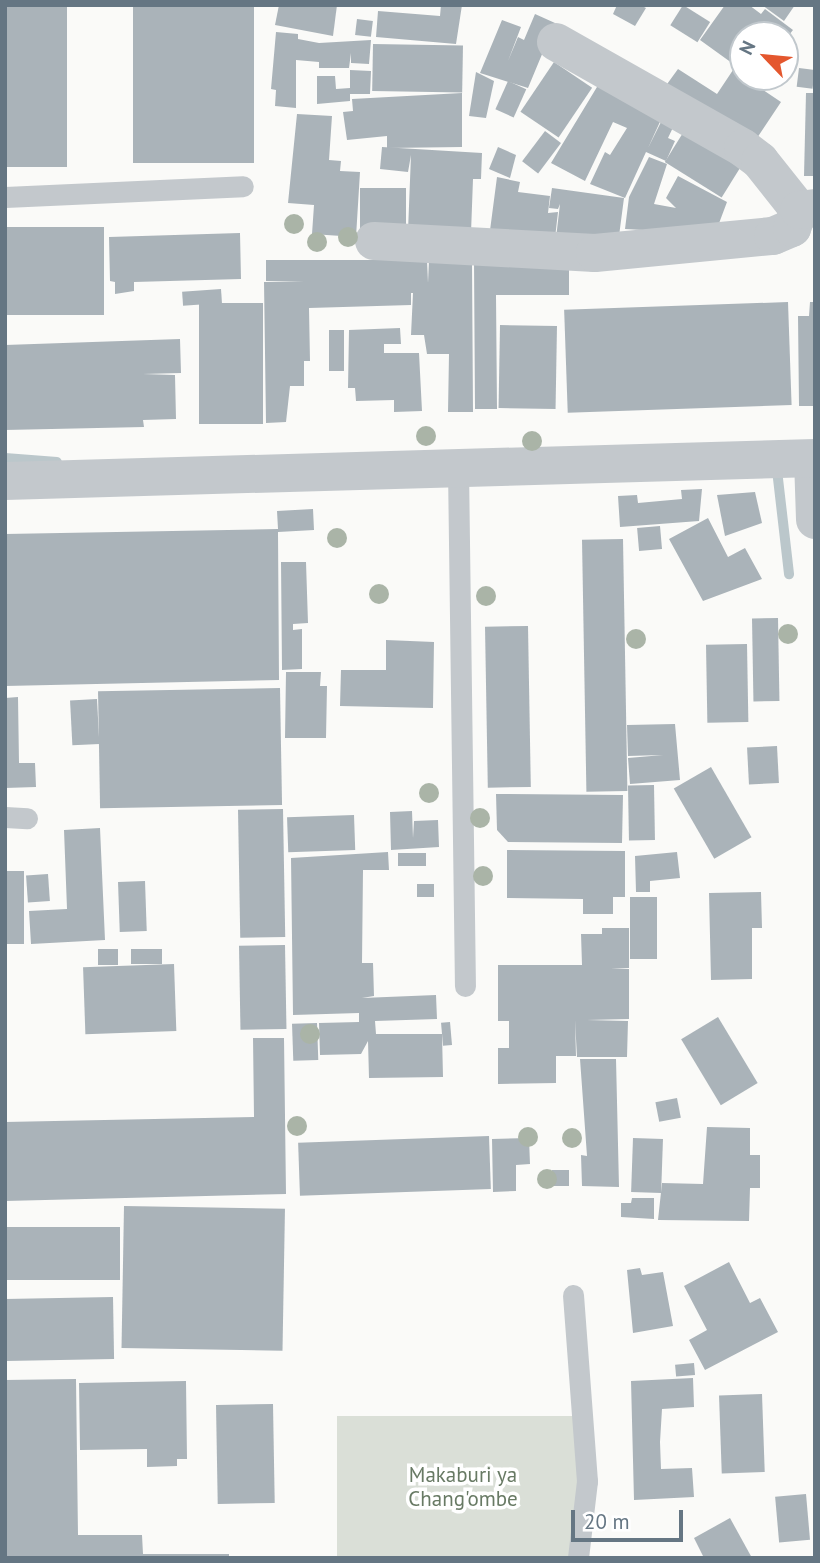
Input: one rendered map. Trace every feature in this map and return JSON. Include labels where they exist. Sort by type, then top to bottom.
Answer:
[{"type":"street","points":[[374,241],[595,253],[773,236],[792,228],[807,209],[760,161],[743,148],[555,42]]},
{"type":"street","points":[[5,481],[814,458],[815,520]]},
{"type":"lane","points":[[5,197],[243,186]]},
{"type":"lane","points":[[458,468],[465,986]]},
{"type":"lane","points":[[5,817],[27,818]]},
{"type":"lane","points":[[573,1295],[587,1481],[578,1558]]},
{"type":"green space","name":"Makaburi ya Chang'ombe","points":[[337,1416],[581,1416],[581,1558],[337,1558]]},
{"type":"building","points":[[5,5],[67,5],[67,167],[5,167]]},
{"type":"building","points":[[133,5],[254,5],[254,163],[133,163]]},
{"type":"building","points":[[279,5],[337,5],[333,36],[275,25]]},
{"type":"building","points":[[441,5],[462,5],[456,44],[376,37],[378,11],[440,16]]},
{"type":"building","points":[[617,5],[640,5],[646,8],[635,26],[613,14]]},
{"type":"building","points":[[683,5],[710,22],[697,42],[670,25]]},
{"type":"building","points":[[725,5],[749,5],[761,14],[765,9],[781,21],[729,21],[729,61],[700,40]]},
{"type":"building","points":[[762,5],[795,5],[784,21]]},
{"type":"building","points":[[535,14],[555,23],[528,88],[480,73],[502,20],[521,27],[508,61],[518,37],[524,40]]},
{"type":"building","points":[[357,19],[373,21],[371,37],[355,35]]},
{"type":"building","points":[[276,32],[298,34],[298,39],[319,43],[371,40],[369,64],[351,63],[351,53],[349,68],[319,68],[319,62],[296,60],[296,108],[275,106],[276,90],[271,89]]},
{"type":"building","points":[[373,44],[463,46],[462,93],[372,91]]},
{"type":"building","points":[[554,62],[592,88],[559,137],[520,112]]},
{"type":"building","points":[[799,68],[815,70],[813,89],[799,87]]},
{"type":"building","points":[[678,69],[717,94],[729,76],[729,91],[764,91],[781,102],[749,150],[662,91]]},
{"type":"building","points":[[350,70],[371,71],[370,94],[350,94],[350,101],[317,104],[317,76],[335,76],[336,89],[350,88]]},
{"type":"building","points":[[476,72],[494,81],[486,118],[469,116]]},
{"type":"building","points":[[508,81],[526,89],[514,117],[495,109]]},
{"type":"building","points":[[600,82],[664,113],[648,148],[664,116],[677,119],[668,138],[675,141],[666,161],[646,152],[625,198],[590,184],[605,152],[610,155],[627,128],[613,122],[585,181],[551,163]]},
{"type":"building","points":[[462,93],[462,147],[387,148],[387,136],[347,140],[343,112],[353,111],[352,99]]},
{"type":"building","points":[[806,93],[815,93],[815,176],[804,176]]},
{"type":"building","points":[[297,114],[332,116],[329,160],[341,161],[340,171],[360,172],[356,237],[312,234],[314,205],[288,203]]},
{"type":"building","points":[[686,128],[743,164],[722,197],[665,162]]},
{"type":"building","points":[[545,131],[561,143],[538,173],[522,161]]},
{"type":"building","points":[[382,147],[482,153],[481,179],[473,179],[471,233],[408,231],[411,155],[408,172],[380,169]]},
{"type":"building","points":[[498,147],[516,155],[510,178],[489,169]]},
{"type":"building","points":[[649,157],[667,164],[654,204],[676,208],[666,198],[678,176],[727,202],[715,234],[625,229],[629,197]]},
{"type":"building","points":[[497,177],[520,182],[518,192],[550,196],[548,213],[558,212],[555,238],[489,238]]},
{"type":"building","points":[[360,188],[406,188],[406,235],[360,235]]},
{"type":"building","points":[[552,188],[624,198],[619,236],[556,238],[560,204],[558,209],[549,208]]},
{"type":"building","points":[[5,227],[104,227],[104,315],[5,315]]},
{"type":"building","points":[[240,233],[241,279],[134,282],[134,291],[115,294],[115,282],[110,281],[109,237]]},
{"type":"building","points":[[266,260],[427,260],[428,283],[429,260],[472,262],[473,412],[448,412],[449,354],[427,354],[424,335],[411,335],[413,293],[411,293],[411,305],[309,308],[310,361],[304,361],[304,386],[290,386],[286,422],[266,423],[264,282],[304,282],[266,281]]},
{"type":"building","points":[[474,261],[569,262],[569,295],[496,295],[497,409],[475,409]]},
{"type":"building","points":[[221,289],[222,303],[183,306],[182,292]]},
{"type":"building","points":[[788,302],[792,405],[568,413],[564,310]]},
{"type":"building","points":[[810,302],[815,302],[815,406],[799,406],[798,316],[809,316]]},
{"type":"building","points":[[199,303],[263,303],[263,424],[199,424]]},
{"type":"building","points":[[500,325],[557,326],[556,409],[499,408]]},
{"type":"building","points":[[400,328],[401,344],[384,344],[384,353],[419,353],[422,411],[394,412],[394,400],[356,401],[355,388],[348,388],[349,330]]},
{"type":"building","points":[[329,330],[344,330],[344,371],[329,371]]},
{"type":"building","points":[[180,339],[181,373],[143,374],[175,375],[176,419],[143,420],[144,427],[5,430],[5,345]]},
{"type":"building","points":[[702,489],[699,521],[620,527],[618,496],[637,495],[638,503],[682,499],[681,490]]},
{"type":"building","points":[[755,492],[762,523],[725,536],[717,495]]},
{"type":"building","points":[[313,509],[314,530],[278,532],[279,680],[5,686],[5,534],[278,529],[277,511]]},
{"type":"building","points":[[708,518],[728,557],[745,548],[762,579],[703,601],[669,539]]},
{"type":"building","points":[[660,526],[662,549],[639,551],[637,528]]},
{"type":"building","points":[[623,539],[627,791],[586,792],[582,540]]},
{"type":"building","points":[[281,562],[306,562],[308,623],[293,624],[293,630],[302,629],[302,669],[282,670]]},
{"type":"building","points":[[752,618],[778,618],[779,701],[753,701]]},
{"type":"building","points":[[528,626],[531,787],[488,788],[485,627]]},
{"type":"building","points":[[386,640],[434,642],[433,708],[340,706],[341,670],[386,670]]},
{"type":"building","points":[[747,644],[748,722],[707,723],[706,645]]},
{"type":"building","points":[[286,672],[321,672],[320,686],[327,686],[326,738],[285,738]]},
{"type":"building","points":[[280,688],[282,805],[100,808],[98,691]]},
{"type":"building","points":[[18,697],[19,763],[35,763],[36,787],[5,788],[5,698]]},
{"type":"building","points":[[97,699],[99,744],[72,745],[70,700]]},
{"type":"building","points":[[675,724],[680,780],[630,784],[628,758],[663,755],[628,756],[627,725]]},
{"type":"building","points":[[777,746],[779,783],[749,785],[747,748]]},
{"type":"building","points":[[711,767],[752,837],[714,859],[674,788]]},
{"type":"building","points":[[628,785],[654,785],[655,840],[629,840]]},
{"type":"building","points":[[496,794],[623,795],[622,843],[508,842],[497,830]]},
{"type":"building","points":[[283,809],[285,937],[240,938],[238,810]]},
{"type":"building","points":[[412,811],[413,838],[414,821],[438,820],[439,847],[391,850],[390,812]]},
{"type":"building","points":[[354,815],[355,850],[288,852],[287,817]]},
{"type":"building","points":[[100,828],[105,940],[31,944],[29,911],[67,909],[64,830]]},
{"type":"building","points":[[507,850],[625,851],[625,897],[613,897],[613,914],[583,914],[583,899],[507,898]]},
{"type":"building","points":[[388,852],[389,870],[363,870],[362,963],[373,963],[374,996],[362,998],[436,995],[437,1019],[375,1021],[376,1034],[442,1034],[443,1077],[369,1078],[368,1041],[361,1054],[320,1055],[319,1023],[359,1022],[359,1013],[293,1015],[291,858]]},
{"type":"building","points":[[677,852],[680,878],[650,881],[650,892],[636,892],[635,856]]},
{"type":"building","points":[[398,853],[426,853],[426,866],[398,866]]},
{"type":"building","points":[[5,871],[24,871],[24,944],[5,944]]},
{"type":"building","points":[[48,874],[50,901],[28,902],[26,876]]},
{"type":"building","points":[[145,881],[147,931],[120,932],[118,882]]},
{"type":"building","points":[[417,884],[434,884],[434,897],[417,897]]},
{"type":"building","points":[[761,892],[762,928],[752,928],[752,979],[711,980],[709,893]]},
{"type":"building","points":[[630,897],[657,897],[657,959],[630,959]]},
{"type":"building","points":[[602,928],[629,928],[629,968],[611,968],[629,969],[629,1019],[587,1020],[628,1021],[627,1057],[577,1057],[575,1020],[576,1056],[556,1056],[556,1083],[498,1084],[498,1048],[509,1048],[509,1021],[498,1021],[498,965],[582,965],[581,934],[602,934]]},
{"type":"building","points":[[285,945],[286,1029],[240,1030],[239,946]]},
{"type":"building","points":[[98,949],[118,949],[118,965],[98,965]]},
{"type":"building","points":[[131,949],[162,949],[162,964],[131,964]]},
{"type":"building","points":[[174,964],[176,1031],[85,1034],[83,967]]},
{"type":"building","points":[[718,1017],[758,1083],[721,1105],[681,1039]]},
{"type":"building","points":[[450,1022],[452,1045],[443,1046],[441,1023]]},
{"type":"building","points":[[317,1023],[318,1060],[293,1061],[292,1024]]},
{"type":"building","points":[[253,1038],[284,1038],[286,1194],[5,1201],[5,1122],[254,1117]]},
{"type":"building","points":[[580,1059],[616,1059],[619,1187],[582,1186],[581,1155],[587,1156]]},
{"type":"building","points":[[677,1098],[681,1118],[659,1122],[655,1102]]},
{"type":"building","points":[[707,1127],[750,1128],[750,1155],[760,1155],[760,1188],[750,1188],[749,1221],[658,1220],[662,1183],[703,1184]]},
{"type":"building","points":[[489,1136],[491,1189],[300,1196],[298,1143]]},
{"type":"building","points":[[529,1138],[530,1164],[516,1165],[516,1191],[493,1192],[492,1139]]},
{"type":"building","points":[[633,1138],[663,1139],[661,1193],[631,1192]]},
{"type":"building","points":[[552,1170],[569,1170],[569,1186],[552,1186]]},
{"type":"building","points":[[632,1198],[654,1198],[654,1219],[621,1217],[621,1203],[631,1203]]},
{"type":"building","points":[[124,1206],[285,1209],[282,1351],[122,1348]]},
{"type":"building","points":[[5,1227],[120,1227],[120,1280],[5,1280]]},
{"type":"building","points":[[729,1262],[750,1303],[760,1298],[778,1332],[705,1370],[689,1340],[707,1330],[684,1286]]},
{"type":"building","points":[[640,1268],[642,1275],[663,1272],[673,1326],[633,1333],[627,1270]]},
{"type":"building","points":[[113,1297],[114,1359],[6,1361],[5,1299]]},
{"type":"building","points":[[694,1363],[695,1375],[676,1377],[675,1365]]},
{"type":"building","points":[[693,1378],[694,1407],[662,1409],[660,1442],[661,1469],[692,1468],[694,1497],[634,1500],[631,1381]]},
{"type":"building","points":[[76,1379],[78,1535],[142,1535],[143,1554],[229,1554],[229,1558],[5,1558],[5,1380]]},
{"type":"building","points":[[186,1381],[187,1459],[177,1459],[177,1466],[147,1467],[147,1449],[80,1450],[79,1383]]},
{"type":"building","points":[[762,1394],[765,1472],[722,1473],[719,1396]]},
{"type":"building","points":[[273,1404],[275,1503],[218,1504],[216,1405]]},
{"type":"building","points":[[806,1494],[810,1540],[779,1543],[775,1497]]},
{"type":"building","points":[[730,1518],[752,1558],[704,1558],[694,1538]]},
{"type":"waterway","points":[[5,458],[57,462]]},
{"type":"waterway","points":[[773,470],[777,470],[789,574]]}]
